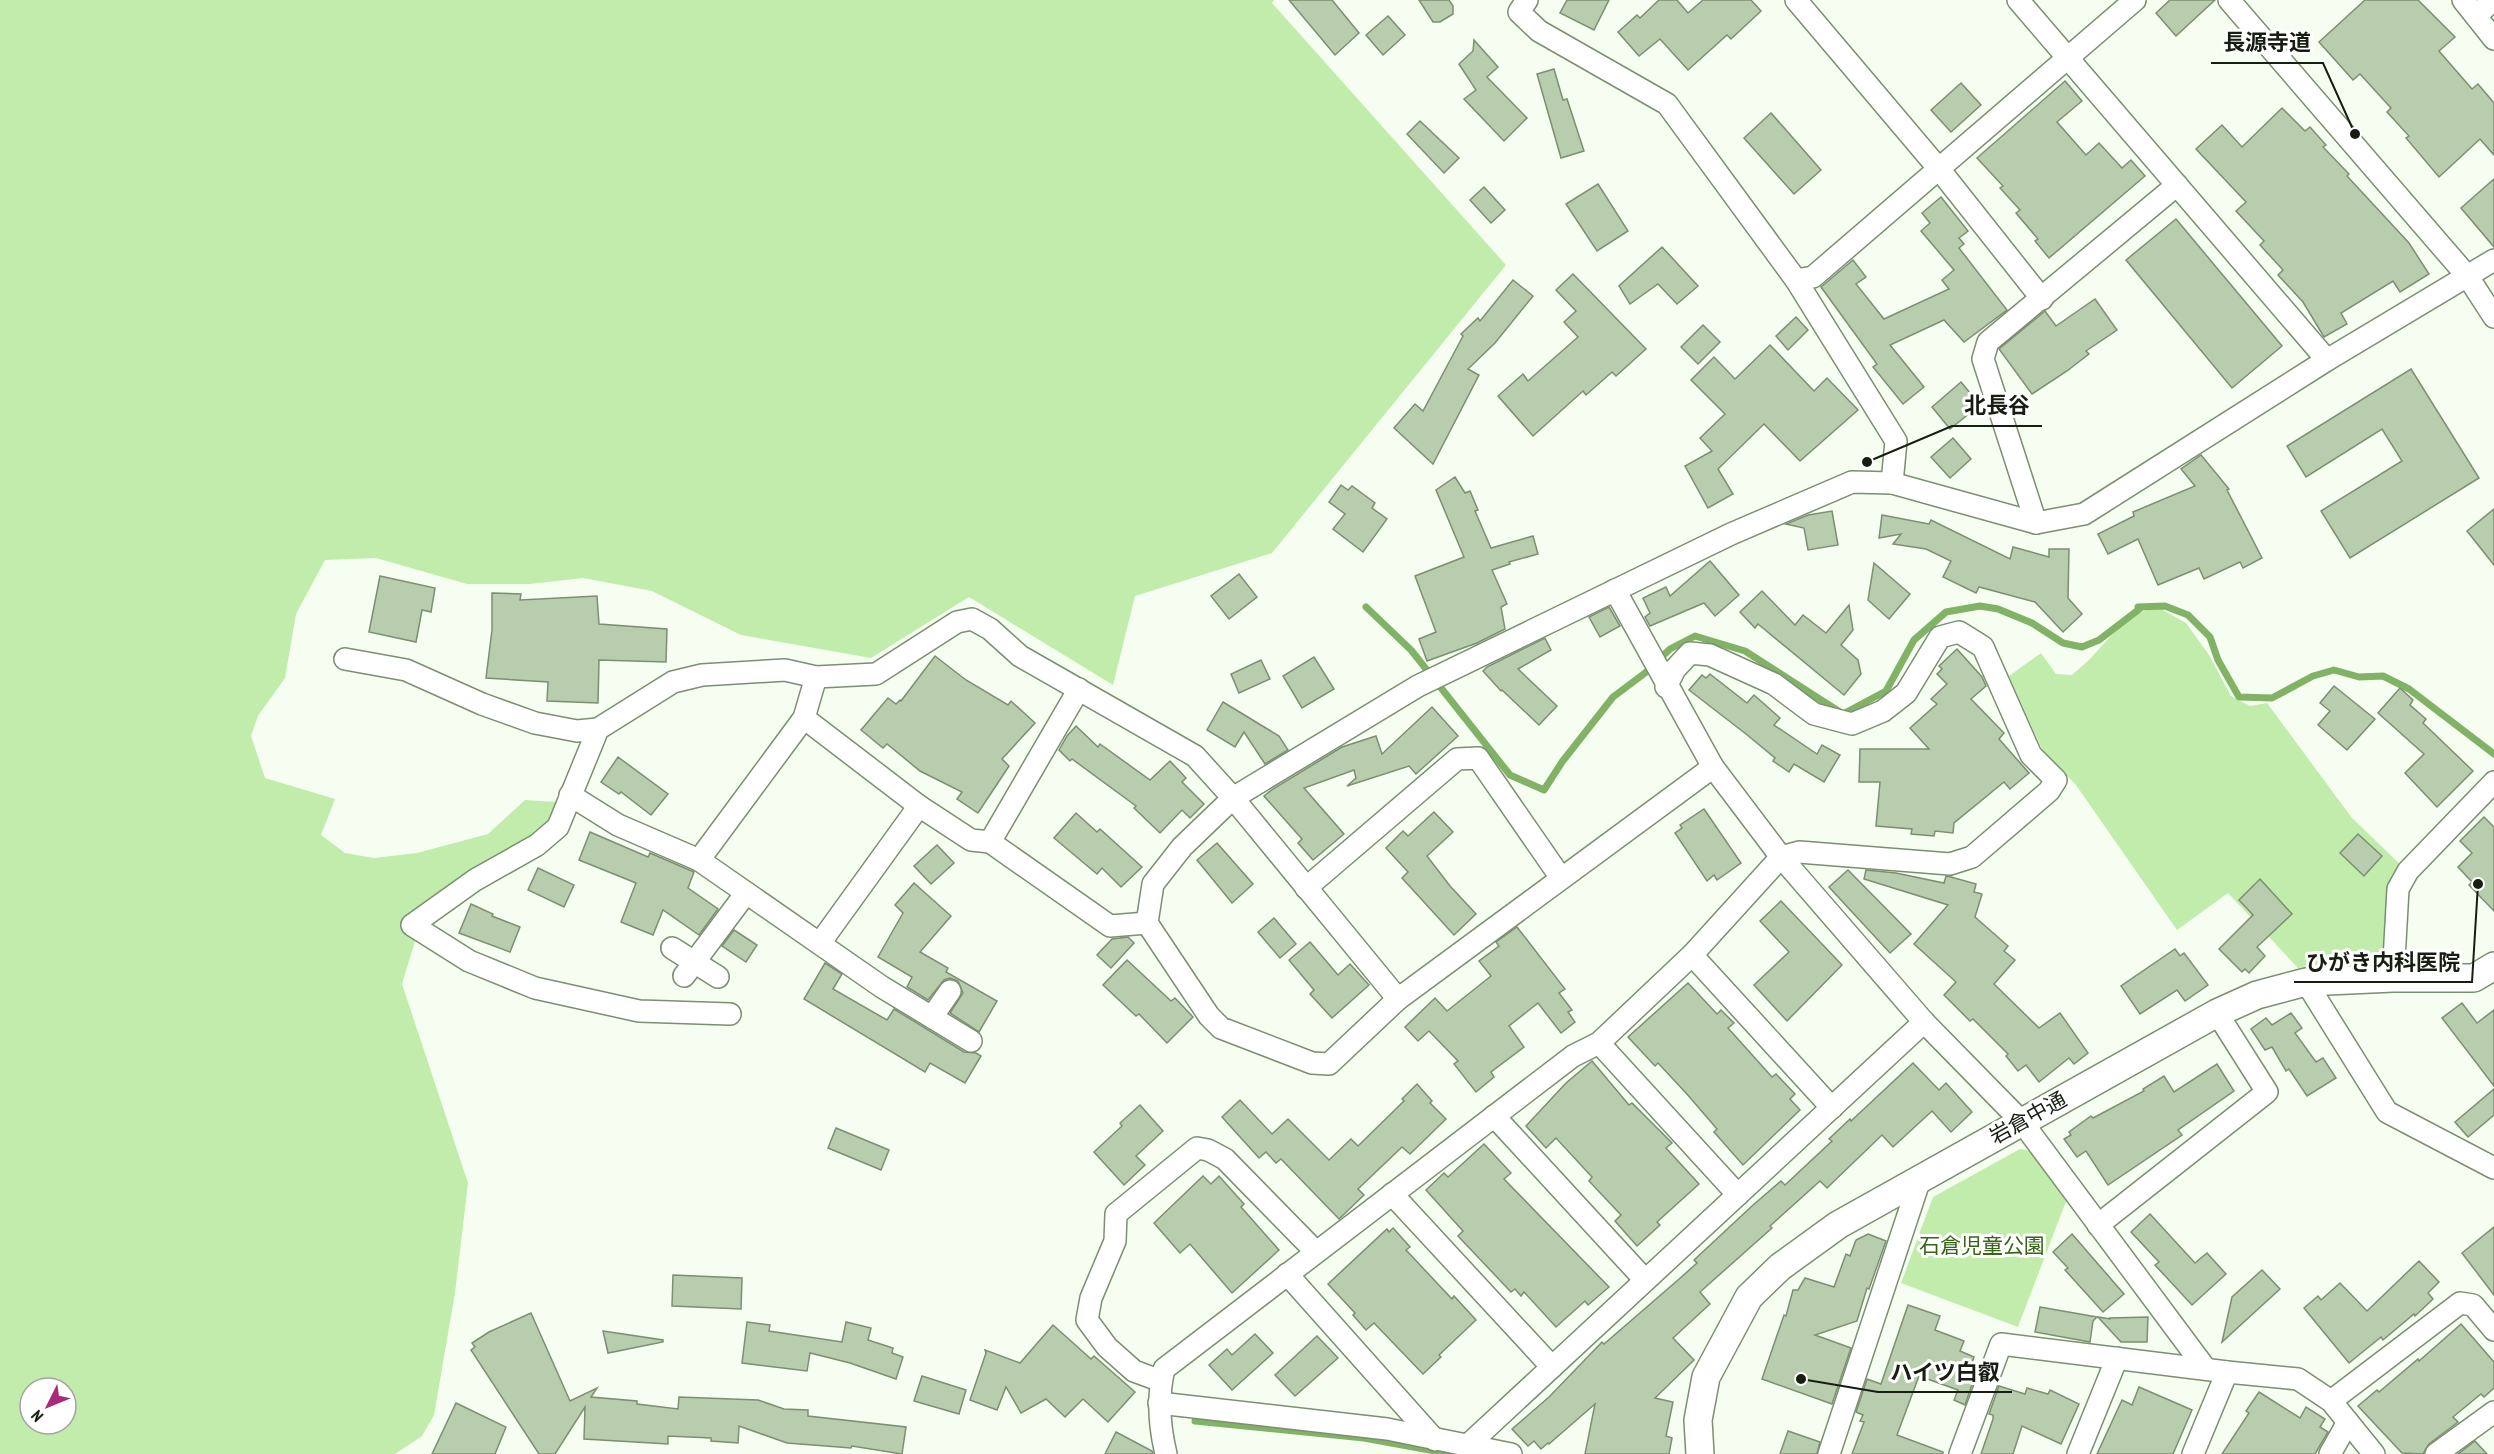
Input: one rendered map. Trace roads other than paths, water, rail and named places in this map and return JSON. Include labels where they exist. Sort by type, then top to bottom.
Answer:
[{"type":"street","points":[[1527,0],[1519,12],[1539,31],[1667,104],[1796,280],[1896,441],[1892,483]]},
{"type":"street","points":[[1796,0],[1939,169],[2042,299]]},
{"type":"street","points":[[2018,0],[2327,360]]},
{"type":"street","points":[[1796,280],[1813,277],[2135,0]]},
{"type":"street","points":[[2229,0],[2468,277],[2494,317]]},
{"type":"street","points":[[2493,0],[2470,8],[2494,39]]},
{"type":"street","points":[[2036,523],[1983,359],[1988,342],[2177,186]]},
{"type":"street","points":[[1713,768],[1398,999],[1329,1064],[1312,1063],[1221,1028],[1209,1016],[1147,923],[1153,884],[1182,847],[1233,798],[1418,686],[1731,534],[1852,482],[1892,483],[2036,523],[2084,514],[2327,360],[2494,260]]},
{"type":"street","points":[[1615,590],[1666,687],[1713,768],[1781,857],[1924,1022],[2022,1122],[2205,1368]]},
{"type":"street","points":[[345,659],[406,670],[482,704],[535,723],[577,730],[598,729],[673,682],[702,675],[784,670],[816,677],[876,674],[957,622],[972,619],[990,628],[1020,656],[1195,756],[1233,798],[1398,999]]},
{"type":"street","points":[[1166,1454],[1159,1423],[1161,1381],[1164,1369],[1572,1056],[1599,1043],[1692,955],[1781,857],[1799,852],[1950,864],[1972,857],[2049,791],[2056,780],[2031,755],[1983,647],[1959,632],[1940,638],[1906,693],[1882,711],[1852,724],[1814,714],[1774,684],[1710,655],[1690,653],[1675,669],[1666,687]]},
{"type":"street","points":[[699,860],[804,718],[816,677]]},
{"type":"street","points":[[990,842],[1079,689]]},
{"type":"street","points":[[804,718],[919,806],[971,840],[990,842],[1110,926],[1147,923]]},
{"type":"street","points":[[598,729],[558,827],[537,845],[476,880],[412,926],[470,961],[535,988],[639,1011],[730,1014]]},
{"type":"street","points":[[1306,888],[1457,759],[1478,758],[1561,878]]},
{"type":"street","points":[[2393,978],[2398,889],[2408,871],[2494,782]]},
{"type":"street","points":[[570,795],[618,825],[699,860],[882,987],[971,1041]]},
{"type":"street","points":[[820,943],[919,806]]},
{"type":"street","points":[[690,969],[746,892]]},
{"type":"street","points":[[672,948],[690,969],[718,977]]},
{"type":"street","points":[[1692,955],[1832,1107]]},
{"type":"street","name":"岩倉中通","points":[[1700,1454],[1698,1420],[1706,1377],[1749,1297],[1779,1266],[1838,1225],[2217,1013],[2257,995],[2306,982],[2393,978],[2474,978],[2494,966]]},
{"type":"street","points":[[2306,982],[2387,1112],[2494,1168]]},
{"type":"street","points":[[932,1017],[950,991]]},
{"type":"street","points":[[2098,1225],[2267,1092],[2217,1013]]},
{"type":"street","points":[[1468,1444],[1924,1022]]},
{"type":"street","points":[[1599,1043],[1738,1194]]},
{"type":"street","points":[[1494,1116],[1645,1280]]},
{"type":"street","points":[[1161,1381],[1134,1371],[1107,1347],[1087,1320],[1091,1298],[1115,1241],[1116,1214],[1197,1148],[1208,1150],[1225,1159],[1316,1252]]},
{"type":"street","points":[[1829,1454],[1920,1179]]},
{"type":"street","points":[[1392,1194],[1552,1367]]},
{"type":"street","points":[[1287,1274],[1435,1440]]},
{"type":"street","points":[[2331,1401],[2460,1303],[2473,1305],[2494,1330]]},
{"type":"street","points":[[1959,1454],[2001,1344],[2298,1379],[2331,1401],[2374,1454]]},
{"type":"street","points":[[2078,1454],[2117,1358]]},
{"type":"street","points":[[2193,1454],[2227,1372]]},
{"type":"street","points":[[1159,1403],[1387,1429],[1511,1454]]},
{"type":"street","points":[[2436,1454],[2494,1412]]},
{"type":"street","points":[[2330,1454],[2348,1422]]},
{"type":"waterway","points":[[1366,607],[1411,650],[1510,775],[1544,790],[1562,762],[1613,697],[1645,673],[1670,649],[1695,636],[1745,651],[1843,714],[1886,691],[1914,640],[1946,612],[1980,606],[1998,609],[2032,623],[2063,643],[2082,647],[2099,640],[2142,607],[2138,607],[2165,606],[2188,615],[2210,637],[2218,660],[2239,697],[2272,698],[2313,676],[2334,670],[2359,677],[2383,676],[2409,689],[2494,754]]},
{"type":"waterway","points":[[1195,1421],[1364,1438],[1451,1454]]},
{"type":"place","name":"長源寺道","points":[[2355,134]]},
{"type":"place","name":"北長谷","points":[[1867,462]]},
{"type":"place","name":"ひがき内科医院","points":[[2478,884]]},
{"type":"place","name":"ハイツ白叡","points":[[1801,1379]]},
{"type":"park label","name":"石倉児童公園","points":[[1982,1246]]}]
